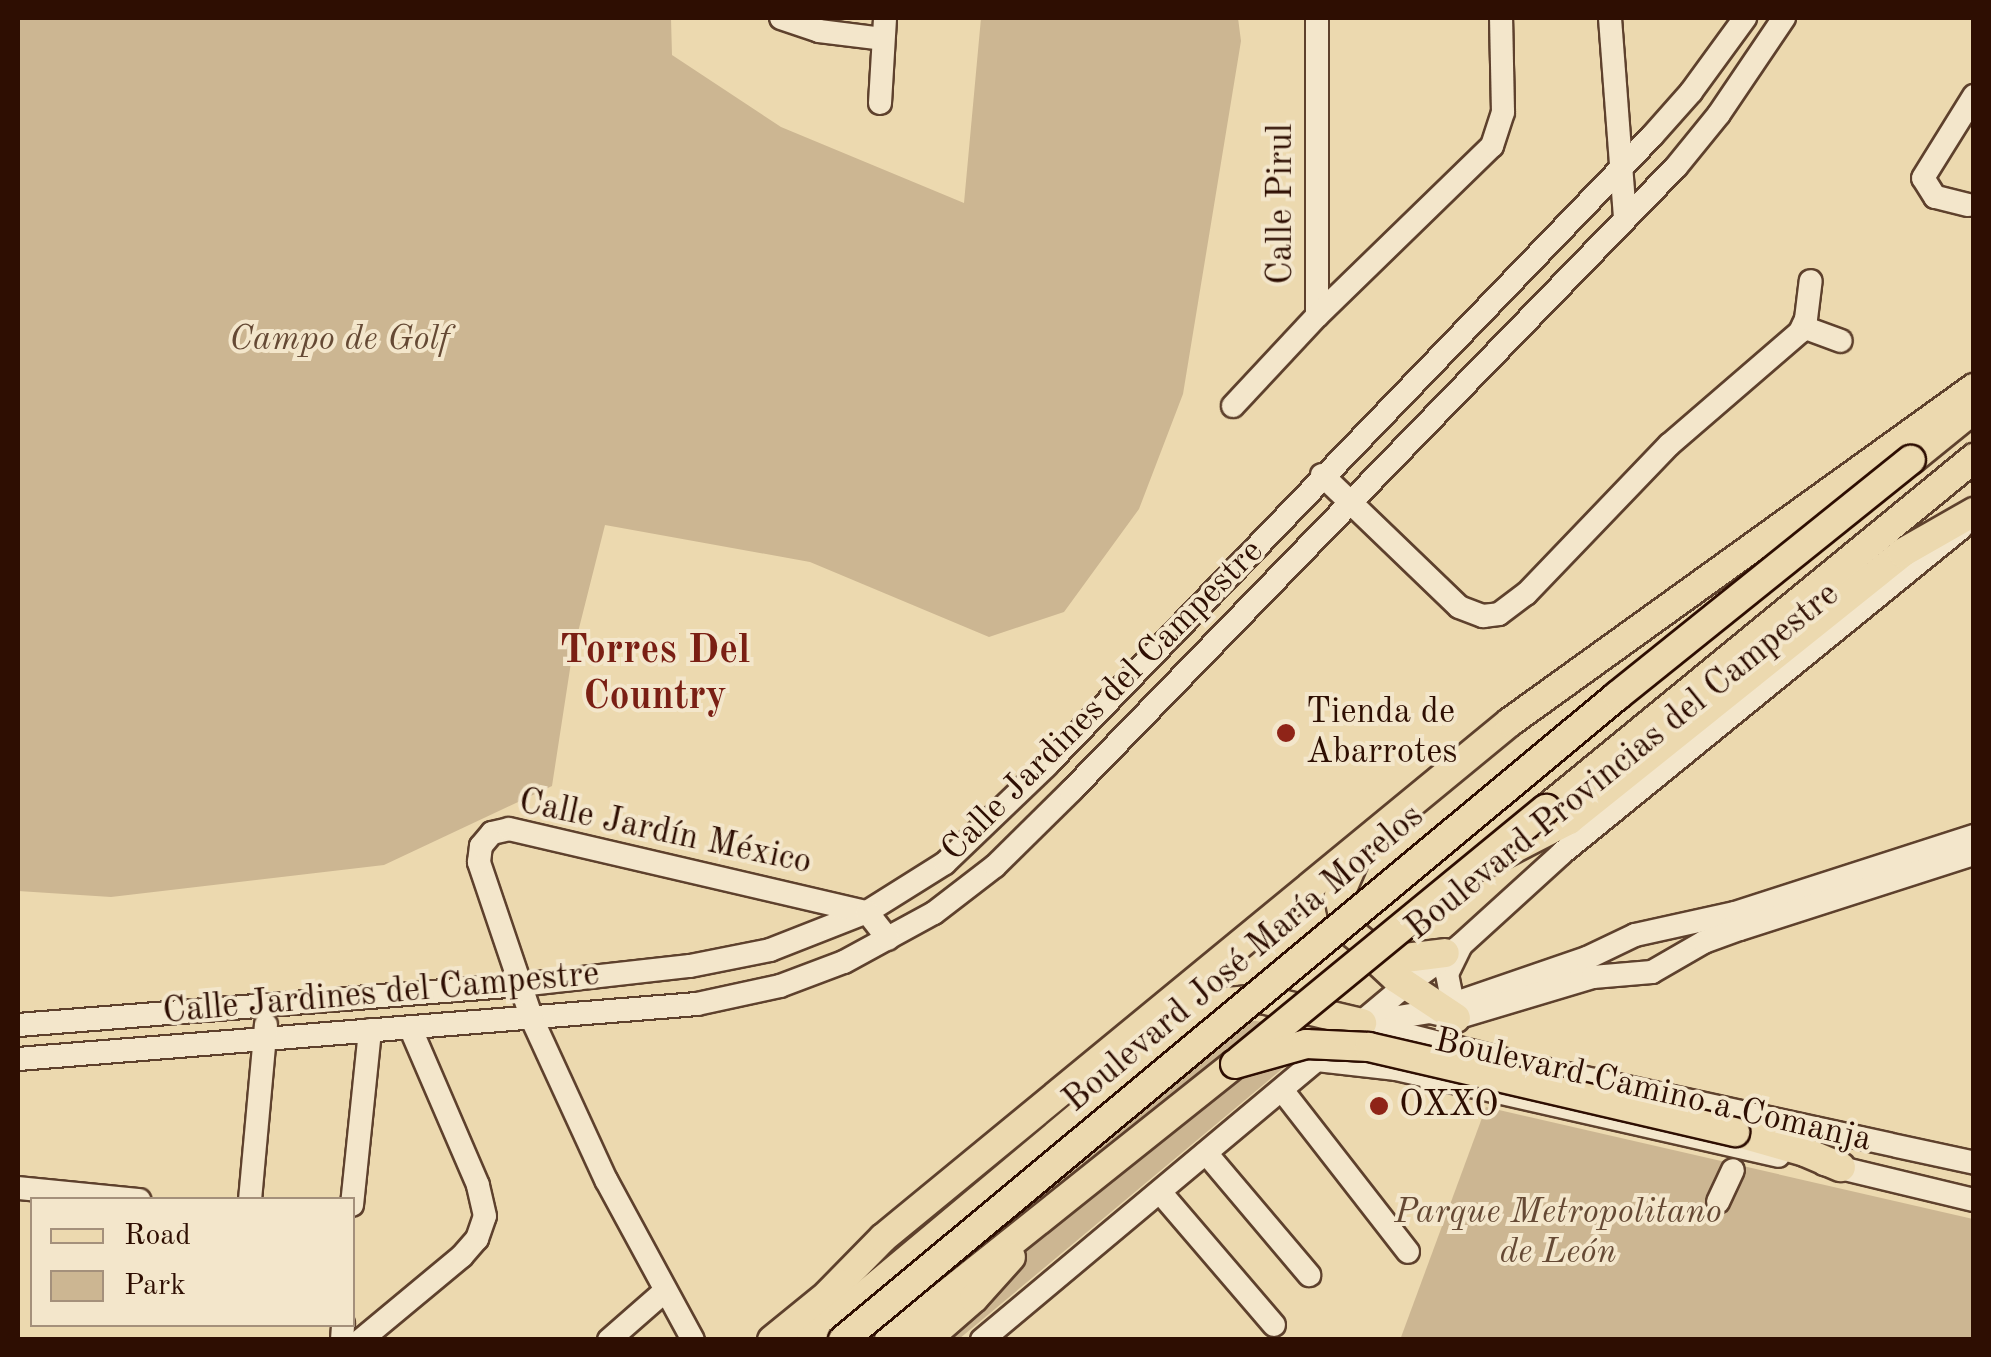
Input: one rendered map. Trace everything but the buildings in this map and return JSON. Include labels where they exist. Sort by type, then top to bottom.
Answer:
[{"type":"main road","points":[[828,1294],[882,1238],[1510,722],[1974,388]]},
{"type":"main road","name":"Boulevard José María Morelos","points":[[843,1340],[1588,720],[1974,409]]},
{"type":"main road","name":"Boulevard José María Morelos","points":[[889,1340],[1235,1064],[1974,458]]},
{"type":"main road","points":[[1460,879],[1569,820],[1902,554],[1974,515]]},
{"type":"main road","points":[[1377,831],[1356,854],[1338,896],[1345,927],[1376,962],[1444,1009]]},
{"type":"main road","points":[[1360,942],[1391,956],[1453,949]]},
{"type":"main road","points":[[772,1340],[1169,1026],[1208,1008],[1261,999],[1362,1024]]},
{"type":"main road","points":[[811,1340],[1208,1008]]},
{"type":"main road","points":[[1235,1064],[1306,1044],[1369,1047],[1735,1132],[1805,1152],[1841,1168]]},
{"type":"main road","points":[[926,1340],[1004,1268],[1026,1233]]},
{"type":"street","points":[[782,18],[818,31],[884,28],[880,103]]},
{"type":"street","name":"Calle Pirul","points":[[1317,18],[1317,316]]},
{"type":"street","name":"Calle Pirul","points":[[1317,316],[1475,165],[1496,138],[1503,112],[1501,18]]},
{"type":"street","points":[[1610,18],[1618,170],[1625,216]]},
{"type":"street","name":"Calle Jardines del Campestre","points":[[18,1025],[520,985],[726,960],[789,944],[867,912],[945,862],[976,837],[1618,170],[1691,92],[1745,18]]},
{"type":"street","name":"Calle Jardines del Campestre","points":[[18,1059],[532,1020],[738,997],[844,962],[934,913],[995,866],[1625,216],[1708,128],[1784,18]]},
{"type":"street","points":[[1969,210],[1932,194],[1923,178],[1974,96]]},
{"type":"street","points":[[1899,176],[1928,173]]},
{"type":"street","points":[[1322,475],[1460,607],[1484,616],[1500,614],[1526,594],[1669,445],[1803,327],[1811,280]]},
{"type":"street","points":[[1233,406],[1317,316]]},
{"type":"street","points":[[1803,327],[1841,341]]},
{"type":"street","name":"Boulevard Provincias del Campestre","points":[[982,1340],[1406,984],[1453,949],[1562,853],[1974,515]]},
{"type":"street","name":"Calle Jardín México","points":[[693,1340],[606,1180],[532,1020],[479,862],[485,838],[509,829],[867,912]]},
{"type":"street","points":[[1444,1009],[1644,932],[1735,913],[1974,836]]},
{"type":"street","points":[[1362,1024],[1592,977],[1652,972],[1740,929],[1974,854]]},
{"type":"street","points":[[867,912],[888,939]]},
{"type":"street","points":[[1675,927],[1687,938],[1686,954]]},
{"type":"street","points":[[1609,947],[1606,962],[1616,975]]},
{"type":"street","points":[[1453,949],[1444,1009],[1463,1035],[1521,1064]]},
{"type":"street","points":[[250,1197],[266,1006]]},
{"type":"street","name":"Boulevard Camino a Comanja","points":[[1362,1024],[1521,1064],[1974,1163]]},
{"type":"street","points":[[361,1340],[462,1256],[478,1239],[485,1216],[478,1185],[410,1027]]},
{"type":"street","points":[[353,1197],[370,1030]]},
{"type":"street","name":"Boulevard Camino a Comanja","points":[[1317,1060],[1396,1069],[1974,1200]]},
{"type":"street","points":[[1282,1090],[1408,1252]]},
{"type":"street","points":[[1206,1152],[1309,1274]]},
{"type":"street","points":[[1718,1202],[1733,1170]]},
{"type":"street","points":[[18,1188],[109,1197]]},
{"type":"street","points":[[1160,1192],[1274,1325]]},
{"type":"street","points":[[609,1340],[665,1291]]},
{"type":"green space","name":"Campo de Golf","points":[[18,18],[671,18],[672,55],[781,127],[964,203],[981,18],[1238,18],[1241,41],[1183,394],[1139,509],[1064,612],[989,637],[810,562],[605,525],[572,656],[552,786],[384,865],[111,897],[18,891]]},
{"type":"green space","points":[[1209,1017],[1302,1025],[1324,1034],[959,1339],[793,1340],[951,1230]]},
{"type":"green space","name":"Parque Metropolitano de León","points":[[1486,1107],[1973,1219],[1973,1339],[1400,1340]]},
{"type":"place","name":"Tienda de Abarrotes","points":[[1286,733]]},
{"type":"place","name":"OXXO","points":[[1379,1106]]},
{"type":"district","name":"Torres Del Country","points":[[655,675]]}]
